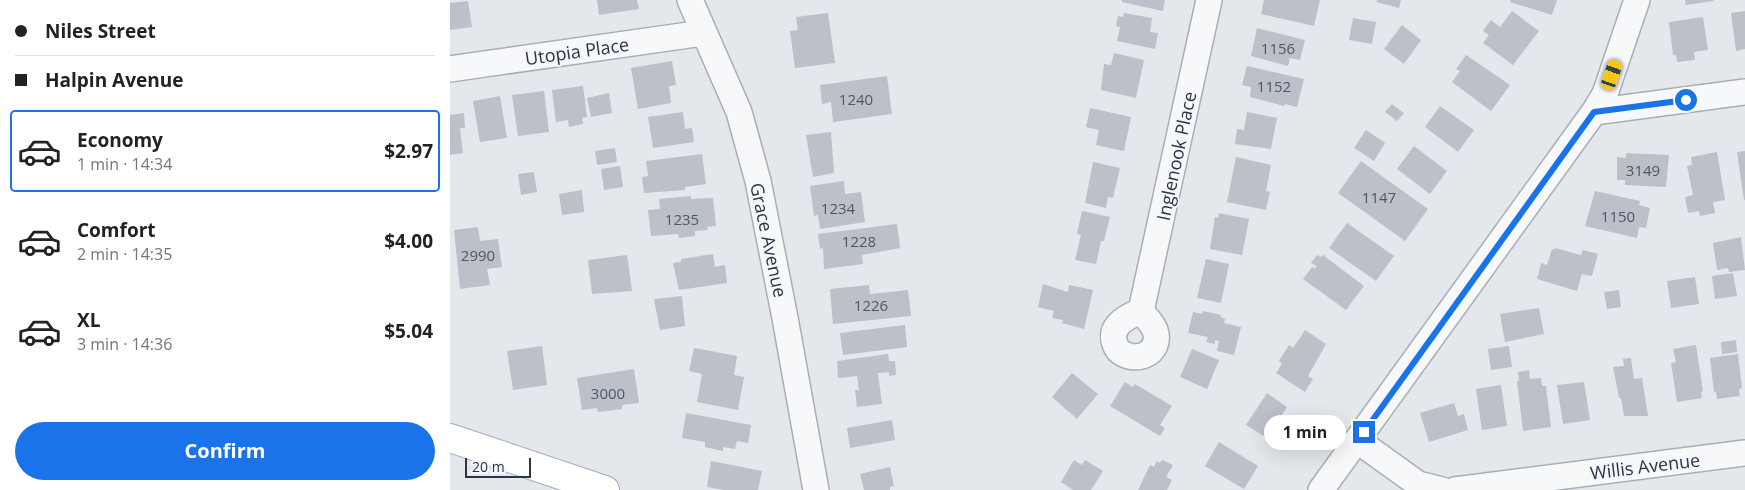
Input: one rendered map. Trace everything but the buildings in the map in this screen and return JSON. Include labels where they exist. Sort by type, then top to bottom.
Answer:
[{"type":"main road","points":[[450,438],[605,490]]},
{"type":"street","name":"Grace Avenue","points":[[690,0],[739,112],[758,181],[816,490]]},
{"type":"street","name":"Inglenook Place","points":[[1141,311],[1209,0]]},
{"type":"street","points":[[1321,490],[1594,112],[1605,94],[1637,0]]},
{"type":"street","name":"Utopia Place","points":[[450,69],[703,33]]},
{"type":"street","points":[[1594,112],[1745,92]]},
{"type":"street","points":[[1358,441],[1426,488]]},
{"type":"street","name":"Willis Avenue","points":[[1456,490],[1745,453]]},
{"type":"route","points":[[1364,432],[1594,112],[1686,100]]}]
